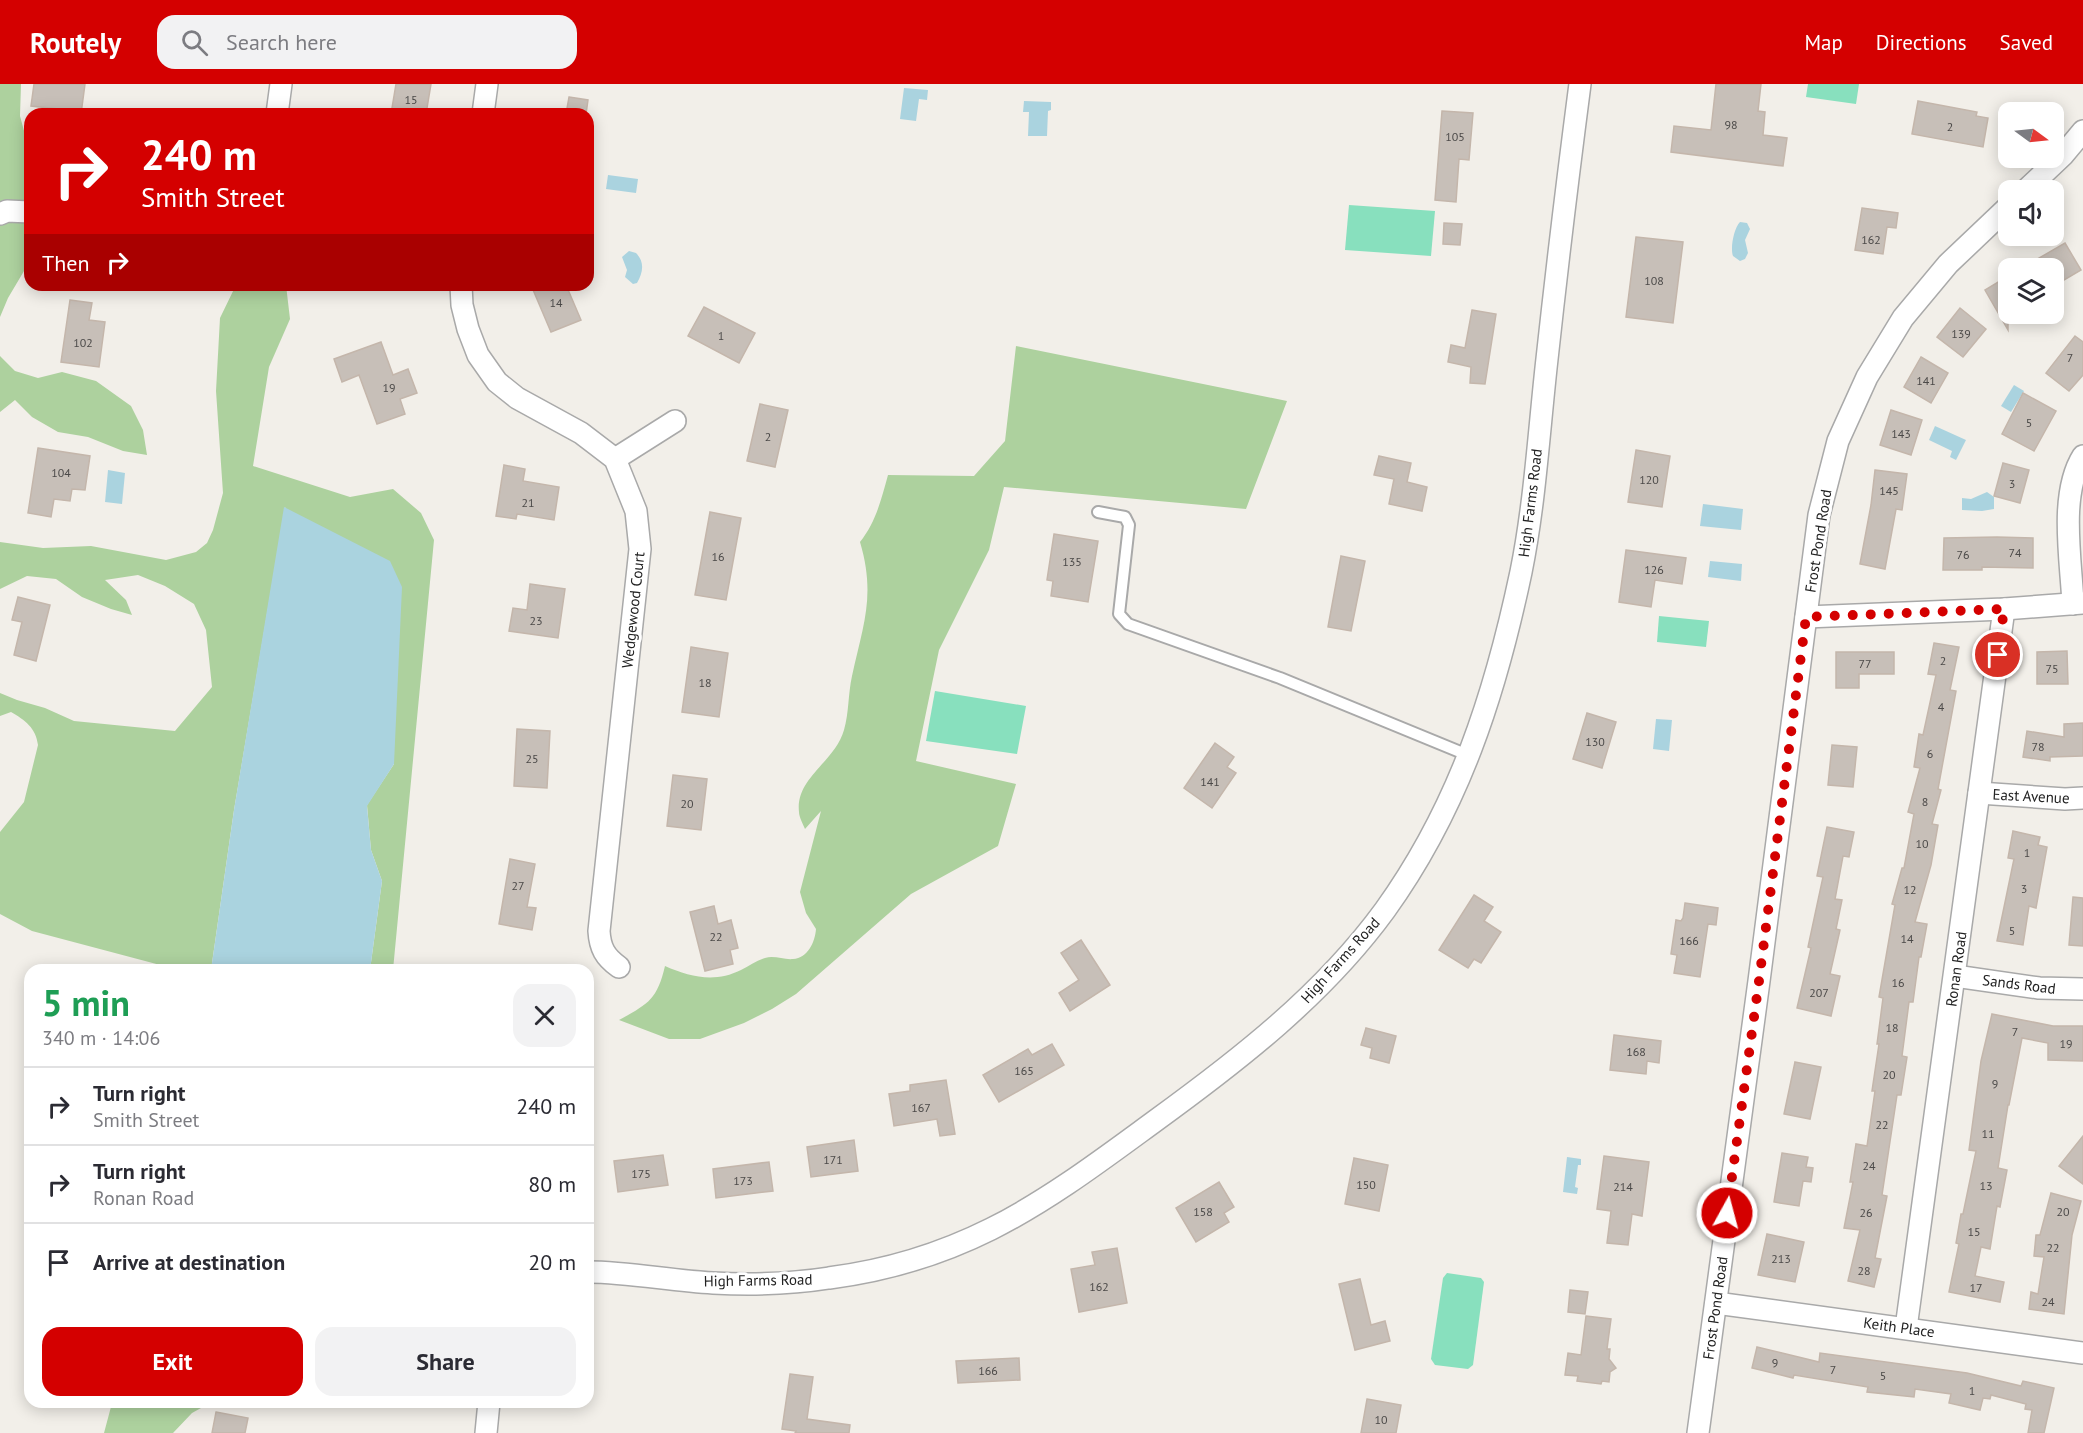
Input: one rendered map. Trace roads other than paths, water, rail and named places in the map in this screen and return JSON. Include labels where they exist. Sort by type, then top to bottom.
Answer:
[{"type":"street","points":[[278,108],[281,84]]},
{"type":"street","points":[[484,108],[488,84]]},
{"type":"street","name":"High Farms Road","points":[[594,1273],[712,1283],[786,1283],[831,1278],[882,1268],[938,1251],[988,1230],[1095,1165],[1199,1090],[1263,1039],[1322,983],[1358,944],[1386,908],[1423,850],[1451,798],[1470,756],[1496,676],[1521,570],[1532,499],[1580,84]]},
{"type":"street","points":[[2037,180],[2063,155],[2083,130]]},
{"type":"street","points":[[0,214],[7,211],[24,212]]},
{"type":"street","name":"Frost Pond Road","points":[[1698,1433],[1822,504],[1838,441],[1867,377],[1903,318],[1940,273],[1998,217]]},
{"type":"street","points":[[461,291],[468,329],[478,355],[497,382],[517,398],[581,433],[615,459],[675,421]]},
{"type":"street","points":[[1806,617],[2078,604],[2068,506],[2075,469],[2083,456]]},
{"type":"street","name":"Wedgewood Court","points":[[615,459],[636,511],[640,549],[599,920],[600,943],[603,952],[619,967]]},
{"type":"street","name":"Ronan Road","points":[[1906,1328],[2004,609]]},
{"type":"street","name":"East Avenue","points":[[1979,793],[2065,799],[2083,798]]},
{"type":"street","name":"Sands Road","points":[[1955,976],[2039,988],[2083,989]]},
{"type":"street","name":"Keith Place","points":[[1716,1303],[2083,1353]]},
{"type":"street","points":[[486,1433],[488,1408]]},
{"type":"lane","points":[[1098,512],[1125,517],[1130,525],[1119,614],[1128,624],[1280,678],[1470,756]]},
{"type":"water","points":[[904,88],[928,90],[927,100],[919,99],[916,121],[900,119]]},
{"type":"water","points":[[1024,101],[1051,102],[1051,110],[1048,111],[1047,136],[1028,136],[1029,112],[1023,112]]},
{"type":"water","points":[[608,175],[638,179],[636,193],[606,189]]},
{"type":"water","points":[[1740,222],[1747,223],[1750,229],[1745,240],[1748,253],[1745,259],[1740,261],[1733,256],[1732,248],[1734,233]]},
{"type":"water","points":[[629,251],[639,256],[642,264],[639,279],[633,284],[625,277],[627,270],[622,257]]},
{"type":"water","points":[[2014,385],[2024,391],[2011,412],[2001,406]]},
{"type":"water","points":[[1935,426],[1966,440],[1956,460],[1950,457],[1952,451],[1929,440]]},
{"type":"water","points":[[108,470],[125,473],[122,504],[105,502]]},
{"type":"water","points":[[1987,492],[1994,497],[1994,509],[1962,510],[1962,498],[1971,499]]},
{"type":"water","points":[[1703,504],[1743,509],[1741,530],[1700,526]]},
{"type":"water","points":[[284,507],[390,561],[402,587],[394,764],[367,806],[371,850],[382,881],[371,964],[212,964],[234,810]]},
{"type":"water","points":[[1710,561],[1742,564],[1741,581],[1708,577]]},
{"type":"water","points":[[1656,719],[1672,720],[1669,751],[1653,749]]},
{"type":"water","points":[[1567,1157],[1581,1159],[1575,1187],[1578,1188],[1577,1194],[1563,1192]]}]
